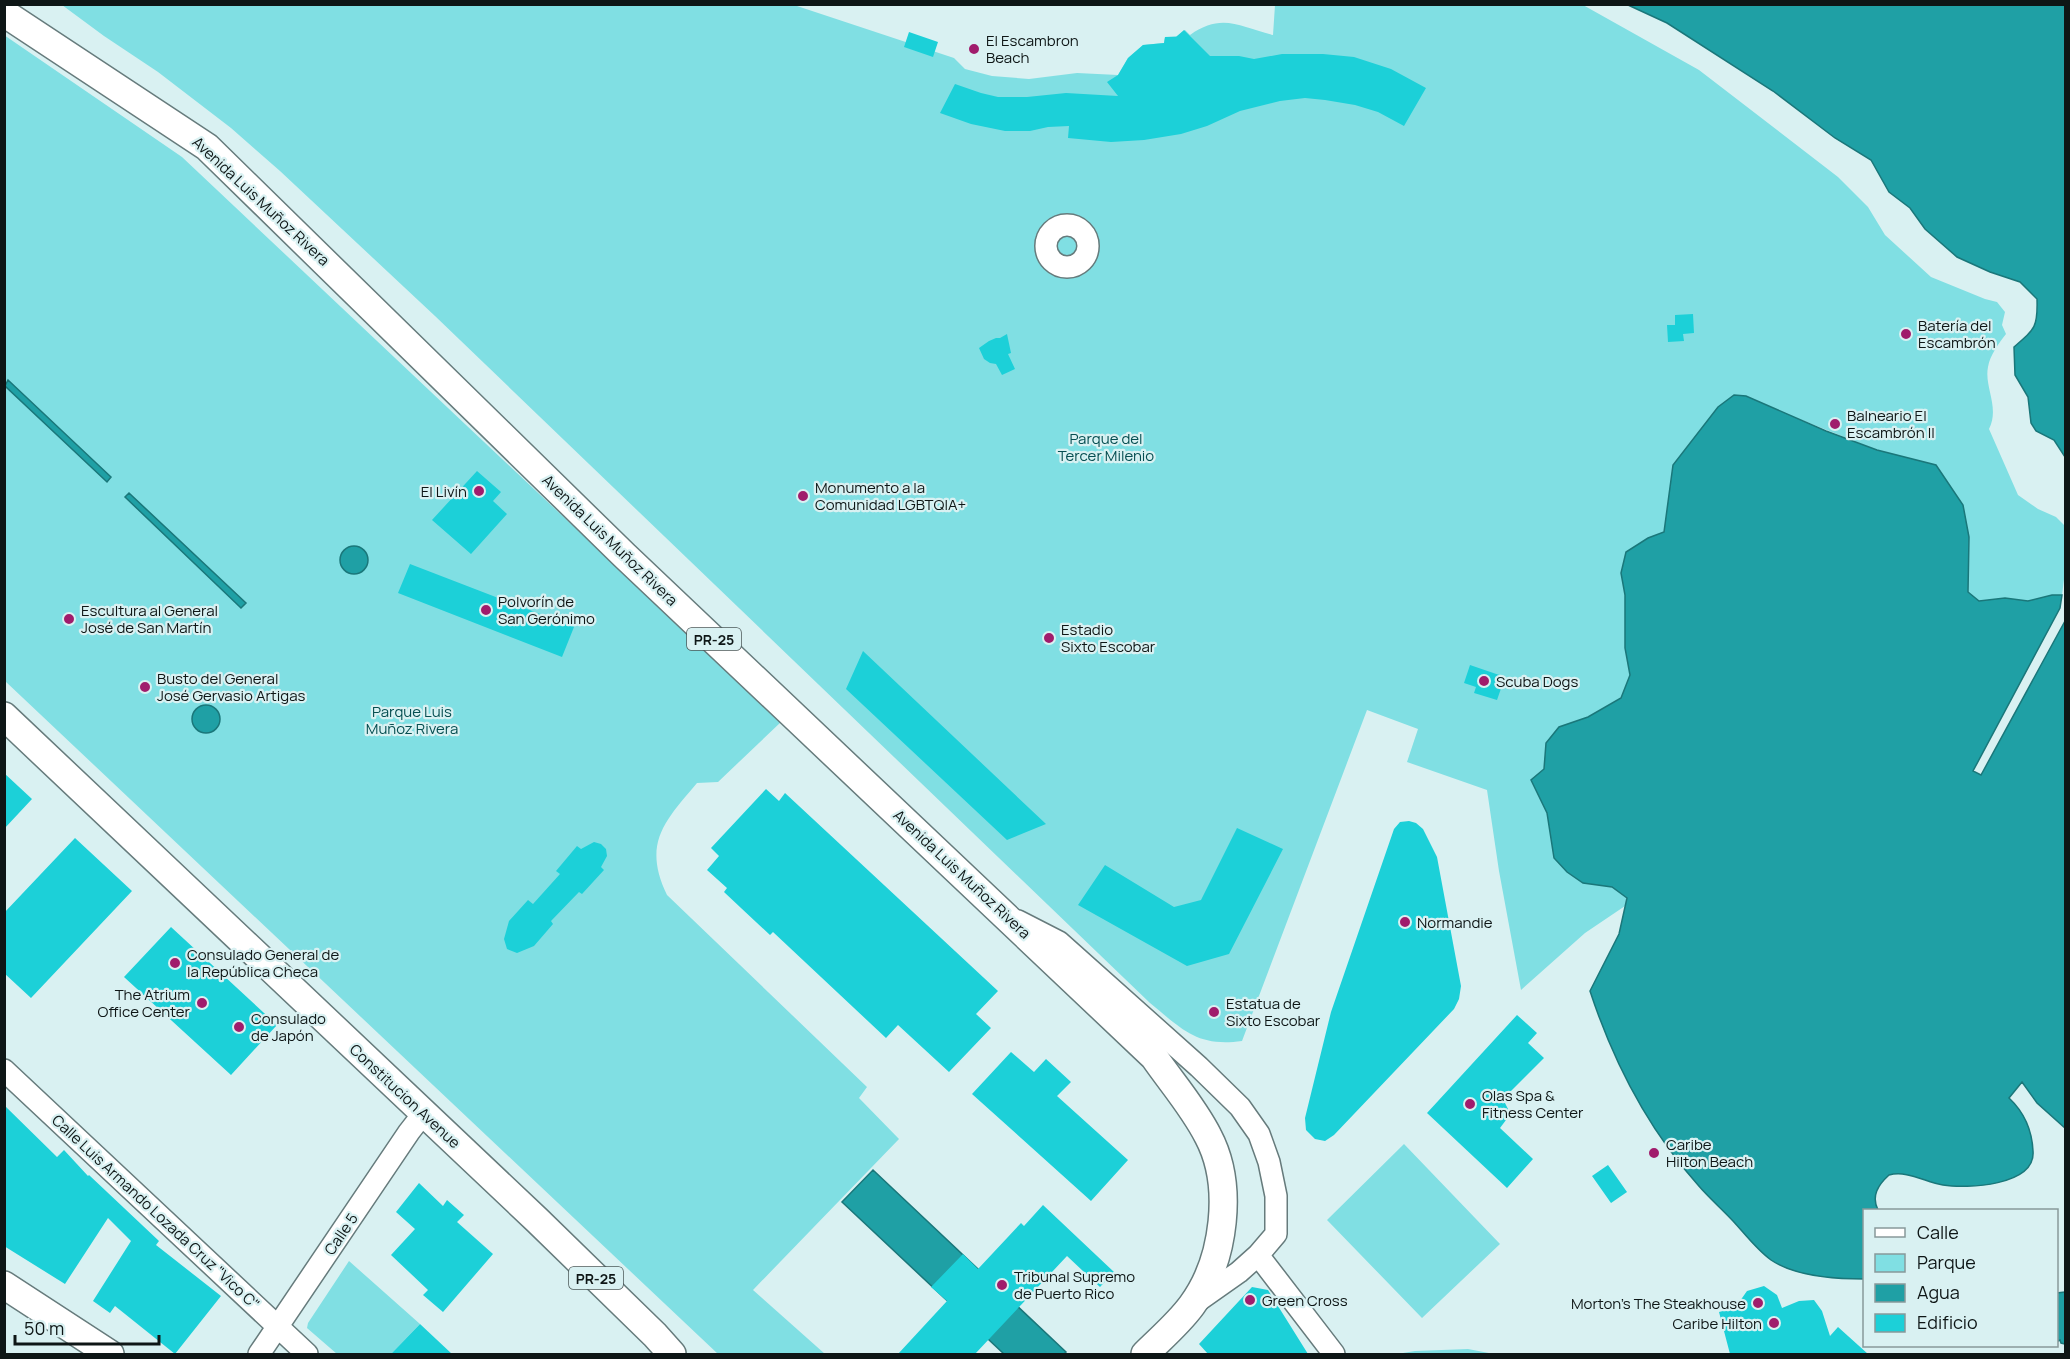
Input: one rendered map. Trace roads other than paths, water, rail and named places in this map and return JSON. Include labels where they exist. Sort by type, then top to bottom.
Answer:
[{"type":"main road","name":"Avenida Luis Muñoz Rivera","points":[[4,13],[207,147],[624,555],[1154,1057],[1208,1136],[1218,1160],[1225,1204],[1211,1269],[1192,1305],[1145,1354]]},
{"type":"main road","name":"Constitucion Avenue","points":[[4,716],[537,1220],[672,1354]]},
{"type":"main road","points":[[4,1285],[110,1354]]},
{"type":"street","points":[[1006,916],[1059,942],[1240,1107],[1259,1134],[1269,1162],[1276,1196],[1276,1234],[1258,1255],[1192,1305]]},
{"type":"street","name":"Calle Luis Armando Lozada Cruz \"Vico C\"","points":[[4,1070],[307,1354]]},
{"type":"street","name":"Calle 5","points":[[259,1354],[423,1114]]},
{"type":"street","points":[[1258,1255],[1334,1354]]},
{"type":"water","points":[[1628,5],[2065,5],[2065,457],[2054,440],[2036,431],[2031,423],[2028,397],[2015,375],[2014,347],[2034,327],[2037,316],[2037,299],[2020,282],[1957,257],[1925,229],[1910,208],[1889,192],[1871,160],[1835,138],[1773,91],[1667,23]]},
{"type":"water","points":[[8,380],[111,477],[107,482],[5,386]]},
{"type":"water","points":[[1734,395],[1746,396],[1826,431],[1877,450],[1936,465],[1963,505],[1969,537],[1968,592],[1979,601],[2005,598],[2028,601],[2062,595],[2060,608],[1973,771],[1981,775],[2065,621],[2065,1128],[2037,1103],[2022,1082],[2009,1098],[2027,1122],[2031,1136],[2033,1151],[2031,1163],[2023,1172],[1998,1183],[1967,1186],[1936,1184],[1903,1174],[1889,1175],[1877,1191],[1875,1200],[1878,1209],[1863,1209],[1863,1279],[1804,1273],[1781,1266],[1771,1260],[1702,1190],[1663,1141],[1621,1068],[1590,991],[1619,934],[1627,898],[1612,887],[1583,883],[1567,872],[1554,858],[1547,813],[1531,780],[1544,769],[1546,743],[1559,727],[1588,717],[1621,698],[1630,675],[1625,648],[1625,595],[1621,573],[1626,552],[1648,538],[1664,532],[1673,465],[1718,407]]},
{"type":"water","points":[[129,493],[246,603],[241,608],[125,497]]},
{"type":"water","points":[[354,546],[364,550],[368,560],[364,570],[354,574],[344,570],[340,560],[344,550]]},
{"type":"water","points":[[206,705],[216,709],[220,719],[216,729],[206,733],[196,729],[192,719],[196,709]]},
{"type":"water","points":[[873,1170],[1066,1352],[1064,1354],[1004,1354],[842,1202]]},
{"type":"water","points":[[2066,1292],[2065,1344],[2058,1341],[2058,1293]]},
{"type":"place","name":"El Escambron Beach","points":[[974,49]]},
{"type":"place","name":"Batería del Escambrón","points":[[1906,334]]},
{"type":"place","name":"Balneario El Escambrón II","points":[[1835,424]]},
{"type":"place","name":"El Livín","points":[[479,491]]},
{"type":"place","name":"Monumento a la Comunidad LGBTQIA+","points":[[803,496]]},
{"type":"place","name":"Polvorín de San Gerónimo","points":[[486,610]]},
{"type":"place","name":"Escultura al General José de San Martín","points":[[69,619]]},
{"type":"place","name":"Estadio Sixto Escobar","points":[[1049,638]]},
{"type":"place","name":"Scuba Dogs","points":[[1484,681]]},
{"type":"place","name":"Busto del General José Gervasio Artigas","points":[[145,687]]},
{"type":"place","name":"Normandie","points":[[1405,922]]},
{"type":"place","name":"Consulado General de la República Checa","points":[[175,963]]},
{"type":"place","name":"The Atrium Office Center","points":[[202,1003]]},
{"type":"place","name":"Estatua de Sixto Escobar","points":[[1214,1012]]},
{"type":"place","name":"Consulado de Japón","points":[[239,1027]]},
{"type":"place","name":"Olas Spa & Fitness Center","points":[[1470,1104]]},
{"type":"place","name":"Caribe Hilton Beach","points":[[1654,1153]]},
{"type":"place","name":"Tribunal Supremo de Puerto Rico","points":[[1002,1285]]},
{"type":"place","name":"Green Cross","points":[[1250,1300]]},
{"type":"place","name":"Morton's The Steakhouse","points":[[1758,1303]]},
{"type":"place","name":"Caribe Hilton","points":[[1774,1323]]},
{"type":"park label","name":"Parque del Tercer Milenio","points":[[1106,446]]},
{"type":"park label","name":"Parque Luis Muñoz Rivera","points":[[412,720]]}]
